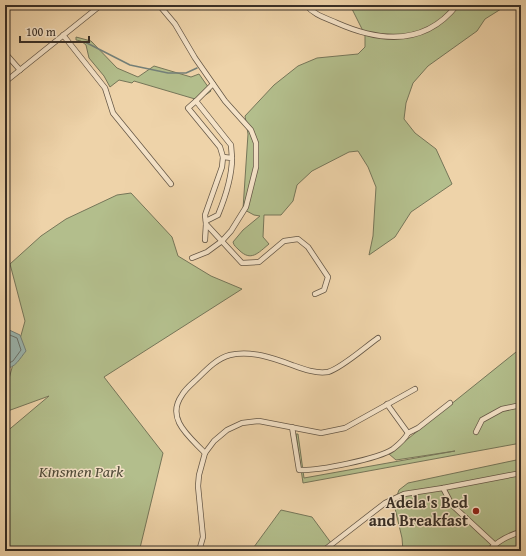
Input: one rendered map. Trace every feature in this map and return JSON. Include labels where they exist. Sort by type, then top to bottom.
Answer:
[{"type":"street","points":[[5,82],[101,5]]},
{"type":"street","points":[[159,5],[175,24],[225,101],[251,130],[256,143],[256,166],[246,207],[231,231],[222,241],[207,252],[192,258]]},
{"type":"street","points":[[306,5],[315,13],[354,31],[376,36],[401,37],[414,34],[434,26],[457,5]]},
{"type":"street","points":[[63,35],[105,88],[113,113],[171,184]]},
{"type":"street","points":[[5,53],[20,70]]},
{"type":"street","points":[[205,240],[205,215],[220,174],[223,158],[220,148],[188,108],[196,102],[213,84]]},
{"type":"street","points":[[196,102],[231,145],[232,167],[222,206],[218,215],[206,222]]},
{"type":"street","points":[[223,158],[232,158]]},
{"type":"street","points":[[206,222],[242,263],[259,262],[284,241],[298,239],[308,247],[328,277],[324,290],[315,294]]},
{"type":"street","points":[[206,453],[184,431],[178,422],[176,408],[182,395],[212,364],[230,355],[248,353],[277,359],[309,371],[326,372],[335,369],[378,338]]},
{"type":"street","points":[[199,551],[203,537],[198,486],[199,475],[206,453],[214,441],[227,430],[242,423],[259,421],[321,432],[345,428],[415,389]]},
{"type":"street","points":[[292,427],[299,470],[339,465],[376,456],[392,449],[408,433],[418,428],[450,403]]},
{"type":"street","points":[[387,404],[408,433]]},
{"type":"street","points":[[476,432],[482,420],[502,409],[521,405]]},
{"type":"street","points":[[323,551],[385,503],[404,494],[521,473]]},
{"type":"street","points":[[443,488],[452,505],[494,544]]},
{"type":"street","points":[[488,551],[494,544],[521,532]]},
{"type":"green space","points":[[350,5],[500,5],[501,9],[485,19],[477,31],[428,66],[413,83],[406,103],[404,119],[415,133],[436,149],[452,184],[411,212],[395,237],[369,255],[373,236],[376,187],[368,167],[358,151],[349,152],[312,171],[297,185],[293,201],[281,215],[264,215],[263,237],[269,244],[254,255],[251,256],[243,254],[233,242],[243,230],[260,216],[254,215],[243,209],[248,134],[245,116],[274,85],[298,66],[317,58],[358,54],[365,47],[365,35]]},
{"type":"green space","points":[[76,37],[91,41],[117,68],[138,77],[154,66],[191,77],[199,74],[211,91],[195,99],[134,81],[132,83],[119,80],[110,87],[104,76],[89,58],[86,45],[81,41],[76,40]]},
{"type":"green space","name":"Kinsmen Park","points":[[131,193],[172,237],[178,256],[211,276],[242,289],[104,377],[163,453],[138,551],[5,551],[5,433],[49,396],[5,412],[5,393],[25,321],[10,264],[41,236],[66,219],[117,195]]},
{"type":"green space","points":[[521,348],[521,443],[303,483],[296,434],[298,434],[304,478],[455,451],[396,460],[389,454]]},
{"type":"green space","points":[[521,459],[521,551],[403,551],[402,538],[394,504],[399,490],[408,483]]},
{"type":"green space","points":[[281,510],[312,517],[337,551],[251,551]]},
{"type":"water","points":[[5,328],[20,335],[26,351],[12,367],[9,368],[5,368]]},
{"type":"waterway","points":[[85,42],[130,65],[168,73],[186,73],[197,68]]},
{"type":"place","name":"Adela's Bed and Breakfast","points":[[476,511]]}]
